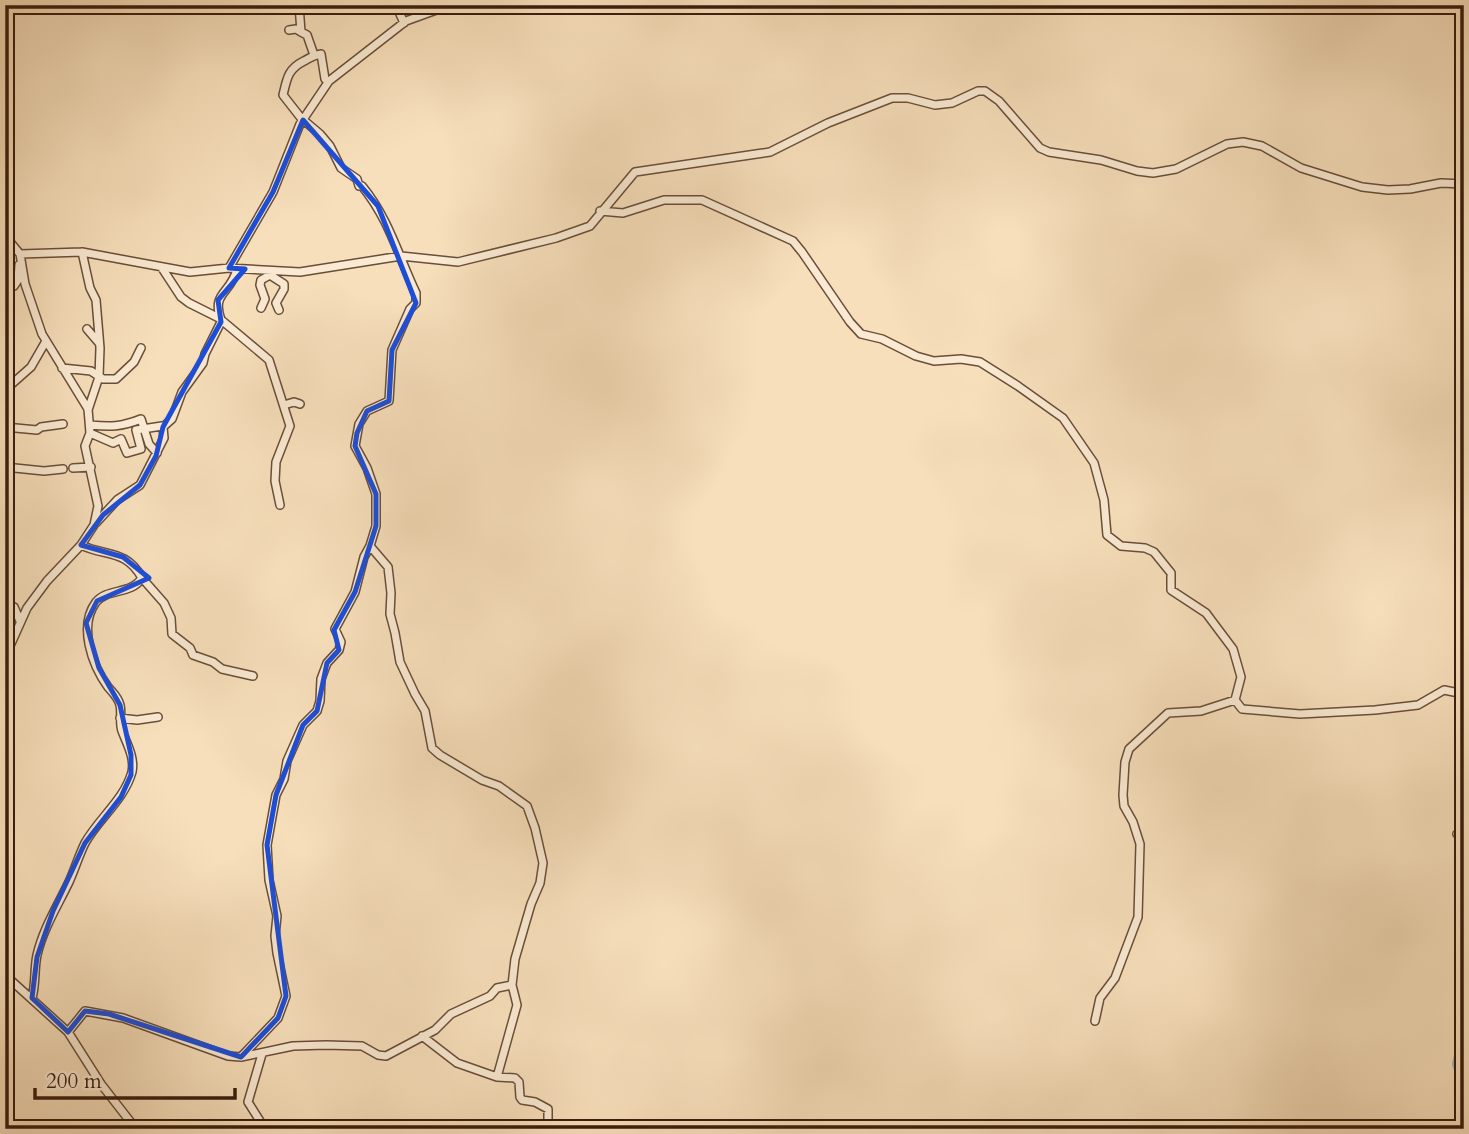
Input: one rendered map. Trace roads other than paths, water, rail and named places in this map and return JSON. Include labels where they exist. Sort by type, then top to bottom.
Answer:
[{"type":"street","points":[[299,5],[301,32]]},
{"type":"street","points":[[396,5],[404,23]]},
{"type":"street","points":[[90,429],[113,443],[121,439],[127,453],[141,449],[136,430],[163,427],[172,419],[182,392],[203,363],[221,321],[216,306],[218,300],[234,279],[233,268],[273,192],[303,120],[329,81],[404,23],[450,5]]},
{"type":"street","points":[[289,30],[296,29],[307,35],[314,55]]},
{"type":"street","points":[[241,1057],[278,1018],[286,996],[276,945],[277,916],[269,880],[267,845],[276,795],[303,725],[317,711],[321,679],[327,663],[339,650],[341,642],[335,629],[355,592],[376,526],[376,494],[367,468],[355,446],[359,424],[367,411],[389,401],[392,350],[410,309],[416,303],[416,293],[378,206],[362,186],[359,186],[358,179],[341,168],[335,153],[320,134],[303,120],[283,95],[287,76],[294,65],[314,55],[321,54],[325,79],[329,81]]},
{"type":"street","points":[[20,254],[82,252],[190,272],[233,268],[271,273],[300,272],[401,256],[458,262],[556,238],[590,226],[635,172],[771,152],[828,122],[892,98],[908,98],[935,105],[952,103],[978,91],[999,101],[1040,148],[1049,152],[1101,160],[1137,171],[1163,173],[1227,144],[1243,142],[1262,146],[1301,168],[1362,187],[1388,190],[1441,183],[1464,184]]},
{"type":"street","points":[[600,211],[623,213],[664,200],[710,202],[793,242],[850,323],[861,334],[882,339],[925,358],[980,362],[1056,413],[1092,457],[1104,500],[1107,535],[1121,546],[1145,548],[1154,552],[1170,570],[1171,590],[1206,612],[1233,649],[1241,677],[1236,700],[1242,709],[1300,714],[1413,706],[1444,690],[1464,694]]},
{"type":"street","points":[[5,236],[20,254],[25,284],[46,341],[88,410]]},
{"type":"street","points":[[82,252],[90,288],[96,300],[99,343],[99,377],[88,410],[90,429],[86,446],[98,498],[94,525]]},
{"type":"street","points":[[5,285],[14,286],[18,280],[20,254]]},
{"type":"street","points":[[162,268],[181,297],[221,321],[269,360],[290,426],[276,462],[275,481],[280,505]]},
{"type":"street","points":[[261,308],[265,299],[261,280],[271,273]]},
{"type":"street","points":[[271,273],[284,284],[284,289],[275,303],[279,310]]},
{"type":"street","points":[[87,329],[99,343]]},
{"type":"street","points":[[5,390],[26,373],[41,354],[46,341]]},
{"type":"street","points":[[62,368],[90,371],[99,377],[116,379],[134,362],[141,348]]},
{"type":"street","points":[[284,405],[294,402],[300,404]]},
{"type":"street","points":[[90,429],[109,428],[141,419],[149,444],[157,453]]},
{"type":"street","points":[[5,427],[37,430],[63,424]]},
{"type":"street","points":[[5,657],[20,621],[47,581],[81,545],[94,525],[117,500],[140,485],[164,438],[163,427]]},
{"type":"street","points":[[5,467],[44,471],[63,469]]},
{"type":"street","points":[[73,468],[91,467]]},
{"type":"street","points":[[81,545],[123,556],[136,567],[164,603],[171,618],[172,634],[190,648],[193,655],[222,668],[253,676]]},
{"type":"street","points":[[370,546],[388,568],[390,614],[400,662],[425,711],[432,748],[482,780],[499,786],[527,806],[535,828],[543,863],[540,883],[530,904],[515,959],[512,985],[517,1005],[497,1077]]},
{"type":"street","points":[[32,998],[37,957],[53,911],[85,843],[122,796],[131,775],[131,755],[121,727],[120,705],[107,686],[90,645],[86,623],[97,601],[105,595],[124,591],[142,578]]},
{"type":"street","points":[[5,600],[6,604],[14,607],[20,621]]},
{"type":"street","points":[[1096,1021],[1100,999],[1115,978],[1138,917],[1141,851],[1137,834],[1124,806],[1126,754],[1131,744],[1168,713],[1201,711],[1236,700]]},
{"type":"street","points":[[120,718],[137,720],[158,717]]},
{"type":"street","points":[[5,975],[68,1032],[101,1084],[136,1129]]},
{"type":"street","points":[[68,1032],[85,1011],[109,1014],[157,1028],[228,1056],[262,1054],[293,1046],[362,1046],[378,1055],[386,1056],[435,1030],[451,1014],[490,996],[497,988],[512,985]]},
{"type":"street","points":[[422,1036],[457,1063],[497,1077],[515,1078],[519,1082],[522,1100],[535,1102],[548,1109],[548,1129]]},
{"type":"street","points":[[262,1054],[248,1102],[265,1129]]},
{"type":"waterway","points":[[1464,1039],[1458,1064],[1464,1080]]}]
